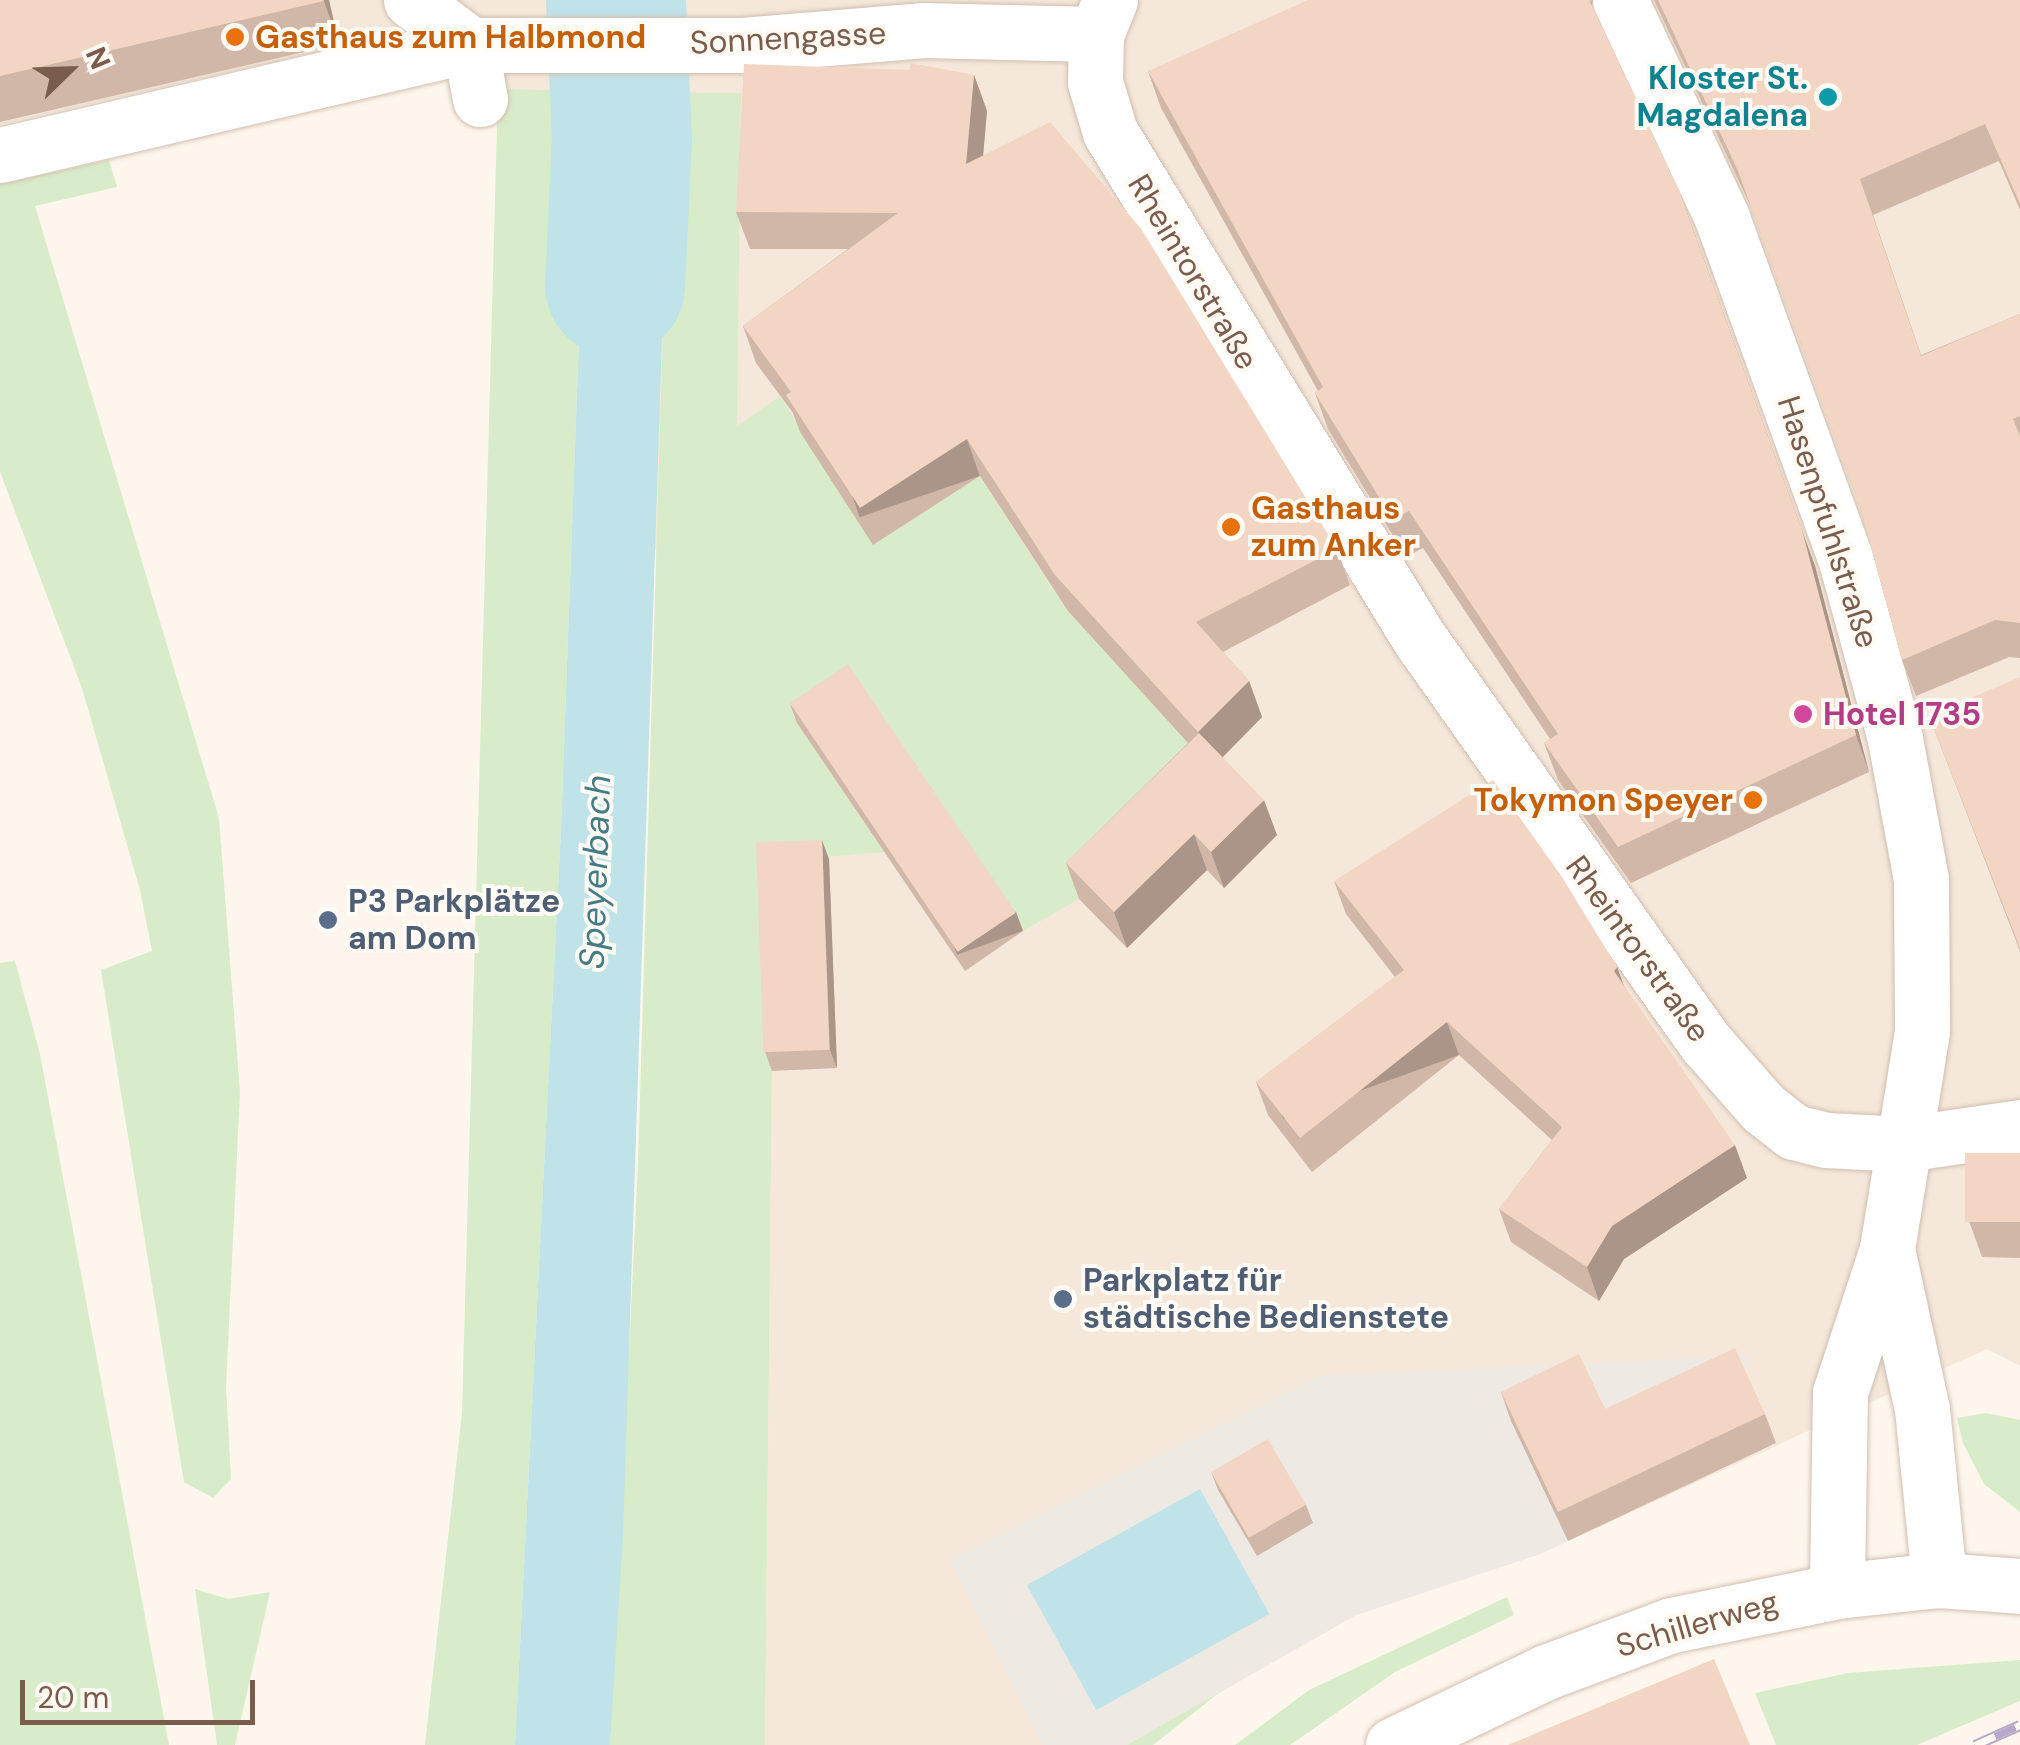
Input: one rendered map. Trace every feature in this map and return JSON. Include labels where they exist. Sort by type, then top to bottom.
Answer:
[{"type":"street","name":"Hasenpfuhlstraße","points":[[1620,0],[1722,218],[1845,557],[1895,739],[1921,879],[1922,1032],[1886,1249],[1840,1393],[1837,1591]]},
{"type":"street","points":[[384,86],[407,1],[484,45],[480,99]]},
{"type":"street","name":"Sonnengasse","points":[[0,154],[127,141],[384,86],[484,45],[742,45],[1103,17]]},
{"type":"street","name":"Rheintorstraße","points":[[1103,17],[1095,82],[1110,132],[1174,242],[1419,638],[1656,976],[1732,1076],[1794,1132],[1826,1140],[1904,1144],[2020,1127]]},
{"type":"street","points":[[1895,739],[1949,716]]},
{"type":"street","name":"Hasenpfuhlstraße","points":[[1886,1249],[1922,1410],[1939,1580]]},
{"type":"street","name":"Schillerweg","points":[[1394,1745],[1546,1672],[1672,1625],[1837,1591],[1939,1580],[2020,1586]]},
{"type":"shaded area","points":[[0,0],[2020,0],[2020,1366],[1987,1349],[1540,1554],[1356,1615],[1127,1745],[765,1745],[772,1071],[762,862],[498,89],[390,44],[340,47],[0,124]]},
{"type":"shaded area","points":[[1746,1356],[1745,1377],[1776,1443],[1540,1554],[1356,1615],[1127,1745],[1043,1745],[950,1560],[1319,1376]]},
{"type":"green space","points":[[498,89],[588,91],[561,828],[515,1745],[425,1745],[462,1413]]},
{"type":"green space","points":[[670,92],[741,93],[737,426],[780,396],[873,545],[980,476],[1054,591],[1212,768],[1079,899],[1023,931],[855,683],[797,723],[884,852],[762,862],[772,1071],[765,1745],[610,1745],[638,1163]]},
{"type":"green space","points":[[109,160],[117,187],[35,206],[219,818],[240,1092],[226,1387],[231,1479],[213,1498],[184,1482],[101,970],[152,951],[140,890],[82,688],[0,472],[0,184]]},
{"type":"green space","points":[[15,961],[40,1054],[169,1745],[0,1745],[0,963]]},
{"type":"green space","points":[[1986,1413],[2020,1420],[2020,1512],[1984,1484],[1963,1443],[1957,1418]]},
{"type":"green space","points":[[195,1589],[228,1599],[270,1592],[235,1745],[217,1745]]},
{"type":"green space","points":[[1507,1597],[1514,1615],[1395,1672],[1290,1745],[1235,1745],[1309,1690]]},
{"type":"green space","points":[[2020,1660],[2020,1701],[1917,1745],[1776,1745],[1755,1693],[1848,1673]]},
{"type":"green space","points":[[1220,1692],[1153,1745],[1127,1745]]},
{"type":"water","points":[[588,91],[670,92],[623,1535],[610,1745],[515,1745],[561,828]]},
{"type":"water","points":[[1200,1489],[1269,1614],[1096,1710],[1027,1585]]},
{"type":"building","points":[[0,0],[323,0],[324,1],[0,76]]},
{"type":"building","points":[[1308,0],[1589,0],[1680,193],[1802,530],[1856,735],[1618,847],[1544,743],[1558,734],[1409,511],[1393,520],[1315,393],[1323,387],[1148,71]]},
{"type":"building","points":[[1658,0],[2020,0],[2020,204],[1985,124],[1860,179],[1921,356],[2020,314],[2020,416],[2013,419],[2020,436],[2020,623],[1995,620],[1902,660],[1861,510],[1738,171]]},
{"type":"building","points":[[910,63],[974,75],[966,164],[1050,122],[1142,230],[1337,549],[1196,622],[1249,681],[1198,732],[1055,575],[967,439],[860,508],[786,395],[791,392],[743,326],[898,213],[736,212],[744,64],[910,70]]},
{"type":"building","points":[[848,664],[1016,913],[958,952],[790,703]]},
{"type":"building","points":[[2020,677],[2020,948],[1929,716]]},
{"type":"building","points":[[1199,733],[1264,800],[1211,852],[1194,834],[1114,912],[1066,863]]},
{"type":"building","points":[[1493,780],[1562,877],[1617,967],[1614,971],[1735,1145],[1612,1226],[1587,1267],[1499,1209],[1562,1127],[1447,1022],[1300,1138],[1256,1082],[1404,970],[1334,881]]},
{"type":"building","points":[[822,840],[829,1050],[763,1052],[756,842]]},
{"type":"building","points":[[1965,1153],[2020,1153],[2020,1222],[1965,1222]]},
{"type":"building","points":[[1735,1348],[1765,1414],[1558,1512],[1501,1392],[1579,1354],[1605,1409]]},
{"type":"building","points":[[1268,1439],[1306,1505],[1249,1538],[1211,1472]]},
{"type":"building","points":[[1714,1659],[1750,1745],[1508,1745]]},
{"type":"waterway","name":"Speyerbach","points":[[615,286],[622,139],[616,0]]},
{"type":"railway","points":[[1975,1745],[2020,1725]]},
{"type":"place","name":"Gasthaus zum Halbmond","points":[[235,37]]},
{"type":"place","name":"Kloster St. Magdalena","points":[[1828,97]]},
{"type":"place","name":"Gasthaus zum Anker","points":[[1231,527]]},
{"type":"place","name":"Hotel 1735","points":[[1803,714]]},
{"type":"place","name":"Tokymon Speyer","points":[[1753,800]]},
{"type":"place","name":"P3 Parkplätze am Dom","points":[[328,920]]},
{"type":"place","name":"Parkplatz für städtische Bedienstete","points":[[1063,1299]]}]
